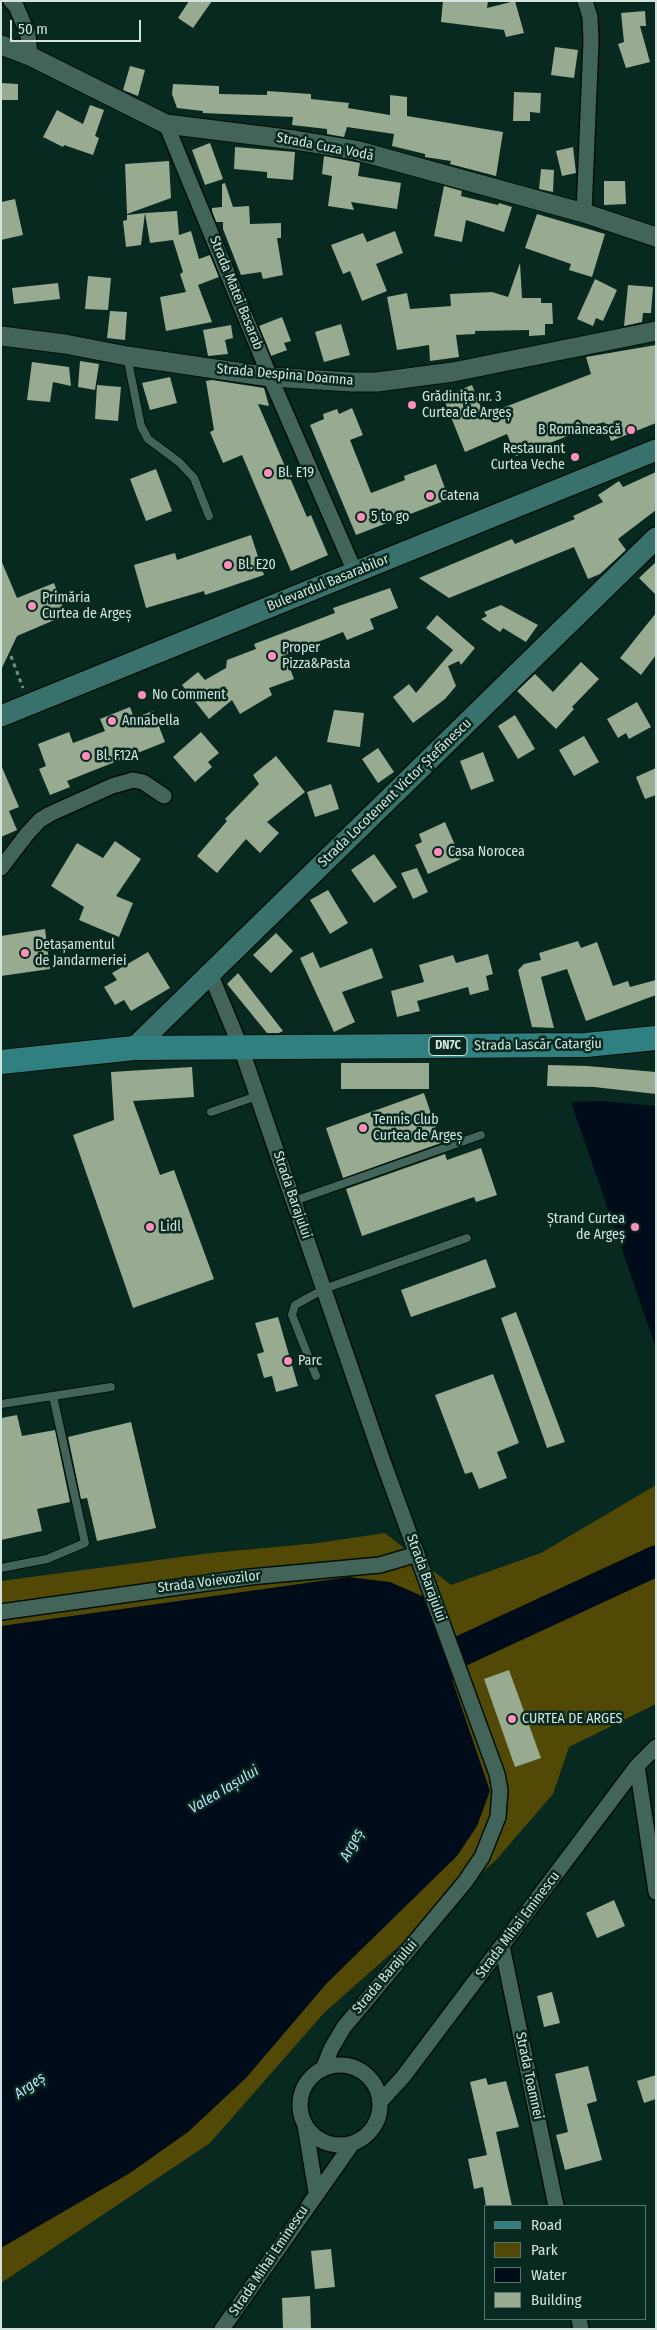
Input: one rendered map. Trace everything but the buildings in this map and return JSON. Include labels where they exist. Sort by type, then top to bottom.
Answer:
[{"type":"main road","name":"Bulevardul Basarabilor","points":[[1,716],[656,450]]},
{"type":"main road","name":"Strada Locotenent Victor Ștefănescu","points":[[134,1048],[656,538]]},
{"type":"main road","name":"Strada Lascăr Catargiu","points":[[241,1048],[586,1045],[656,1038]]},
{"type":"main road","name":"DN7C","points":[[1,1062],[134,1048],[241,1048]]},
{"type":"street","points":[[11,1],[16,6],[28,34],[30,56]]},
{"type":"street","points":[[584,213],[591,41],[590,17],[585,1]]},
{"type":"street","name":"Strada Cuza Vodă","points":[[1,46],[30,56],[166,124],[336,146],[584,213],[656,237]]},
{"type":"street","name":"Strada Matei Basarab","points":[[166,124],[270,376],[355,572]]},
{"type":"street","name":"Strada Despina Doamna","points":[[1,336],[65,344],[127,356],[270,376],[352,382],[415,378],[656,331]]},
{"type":"street","points":[[1,868],[40,820],[112,786],[133,780],[142,782],[164,796]]},
{"type":"street","name":"Strada Barajului","points":[[210,974],[241,1048],[378,1447],[497,1774],[500,1790],[498,1817],[482,1857],[465,1882],[344,2027],[331,2049],[323,2069]]},
{"type":"street","name":"Strada Voievozilor","points":[[1,1612],[250,1577],[380,1565],[417,1554]]},
{"type":"street","name":"Strada Mihai Eminescu","points":[[380,2102],[403,2077],[637,1766],[656,1748]]},
{"type":"street","points":[[637,1766],[656,1892]]},
{"type":"street","name":"Strada Toamnei","points":[[502,1946],[556,2205]]},
{"type":"street","points":[[335,2065],[358,2068],[373,2082],[380,2102],[379,2116],[373,2128],[364,2138],[352,2144],[338,2145],[325,2142],[313,2135],[305,2124],[301,2112],[300,2098],[305,2086],[313,2075],[335,2065]]},
{"type":"street","name":"Strada Mihai Eminescu","points":[[305,2124],[316,2192]]},
{"type":"street","name":"Strada Mihai Eminescu","points":[[222,2329],[316,2192],[352,2144]]},
{"type":"lane","points":[[127,356],[141,426],[148,440],[179,462],[194,478],[208,516]]},
{"type":"lane","points":[[211,1112],[258,1096]]},
{"type":"lane","points":[[294,1201],[481,1135]]},
{"type":"lane","points":[[316,1376],[292,1315],[295,1304],[324,1288],[467,1238]]},
{"type":"lane","points":[[1,1404],[111,1387]]},
{"type":"lane","points":[[1,1568],[47,1559],[85,1543],[53,1396]]},
{"type":"path","points":[[10,656],[24,689]]},
{"type":"green space","points":[[656,1485],[656,1704],[569,1747],[553,1794],[496,1860],[324,2013],[210,2143],[1,2283],[1,1581],[211,1553],[318,1543],[385,1533],[451,1585],[541,1553]]},
{"type":"water","name":"Ștrand Curtea de Argeș","points":[[601,1101],[656,1106],[656,1348],[571,1102]]},
{"type":"water","name":"Valea Iașului","points":[[349,1577],[390,1582],[424,1597],[490,1791],[477,1826],[457,1856],[327,1983],[246,2078],[188,2132],[130,2173],[1,2248],[1,1626]]},
{"type":"waterway","name":"Argeș","points":[[434,1681],[446,1658],[656,1561]]},
{"type":"place","name":"Grădinița nr. 3 Curtea de Argeș","points":[[412,405]]},
{"type":"place","name":"B Românească","points":[[631,430]]},
{"type":"place","name":"Restaurant Curtea Veche","points":[[575,457]]},
{"type":"place","name":"Bl. E19","points":[[268,473]]},
{"type":"place","name":"Catena","points":[[430,496]]},
{"type":"place","name":"5 to go","points":[[361,517]]},
{"type":"place","name":"Bl. E20","points":[[228,565]]},
{"type":"place","name":"Primăria Curtea de Argeș","points":[[32,606]]},
{"type":"place","name":"Proper Pizza&Pasta","points":[[272,656]]},
{"type":"place","name":"No Comment","points":[[142,695]]},
{"type":"place","name":"Annabella","points":[[112,721]]},
{"type":"place","name":"Bl. F12A","points":[[86,756]]},
{"type":"place","name":"Casa Norocea","points":[[438,852]]},
{"type":"place","name":"Detașamentul de Jandarmeriei","points":[[25,953]]},
{"type":"place","name":"Tennis Club Curtea de Argeș","points":[[363,1128]]},
{"type":"place","name":"Lidl","points":[[150,1227]]},
{"type":"place","name":"Ștrand Curtea de Argeș","points":[[635,1227]]},
{"type":"place","name":"Parc","points":[[288,1361]]},
{"type":"place","name":"CURTEA DE ARGES","points":[[512,1719]]}]
